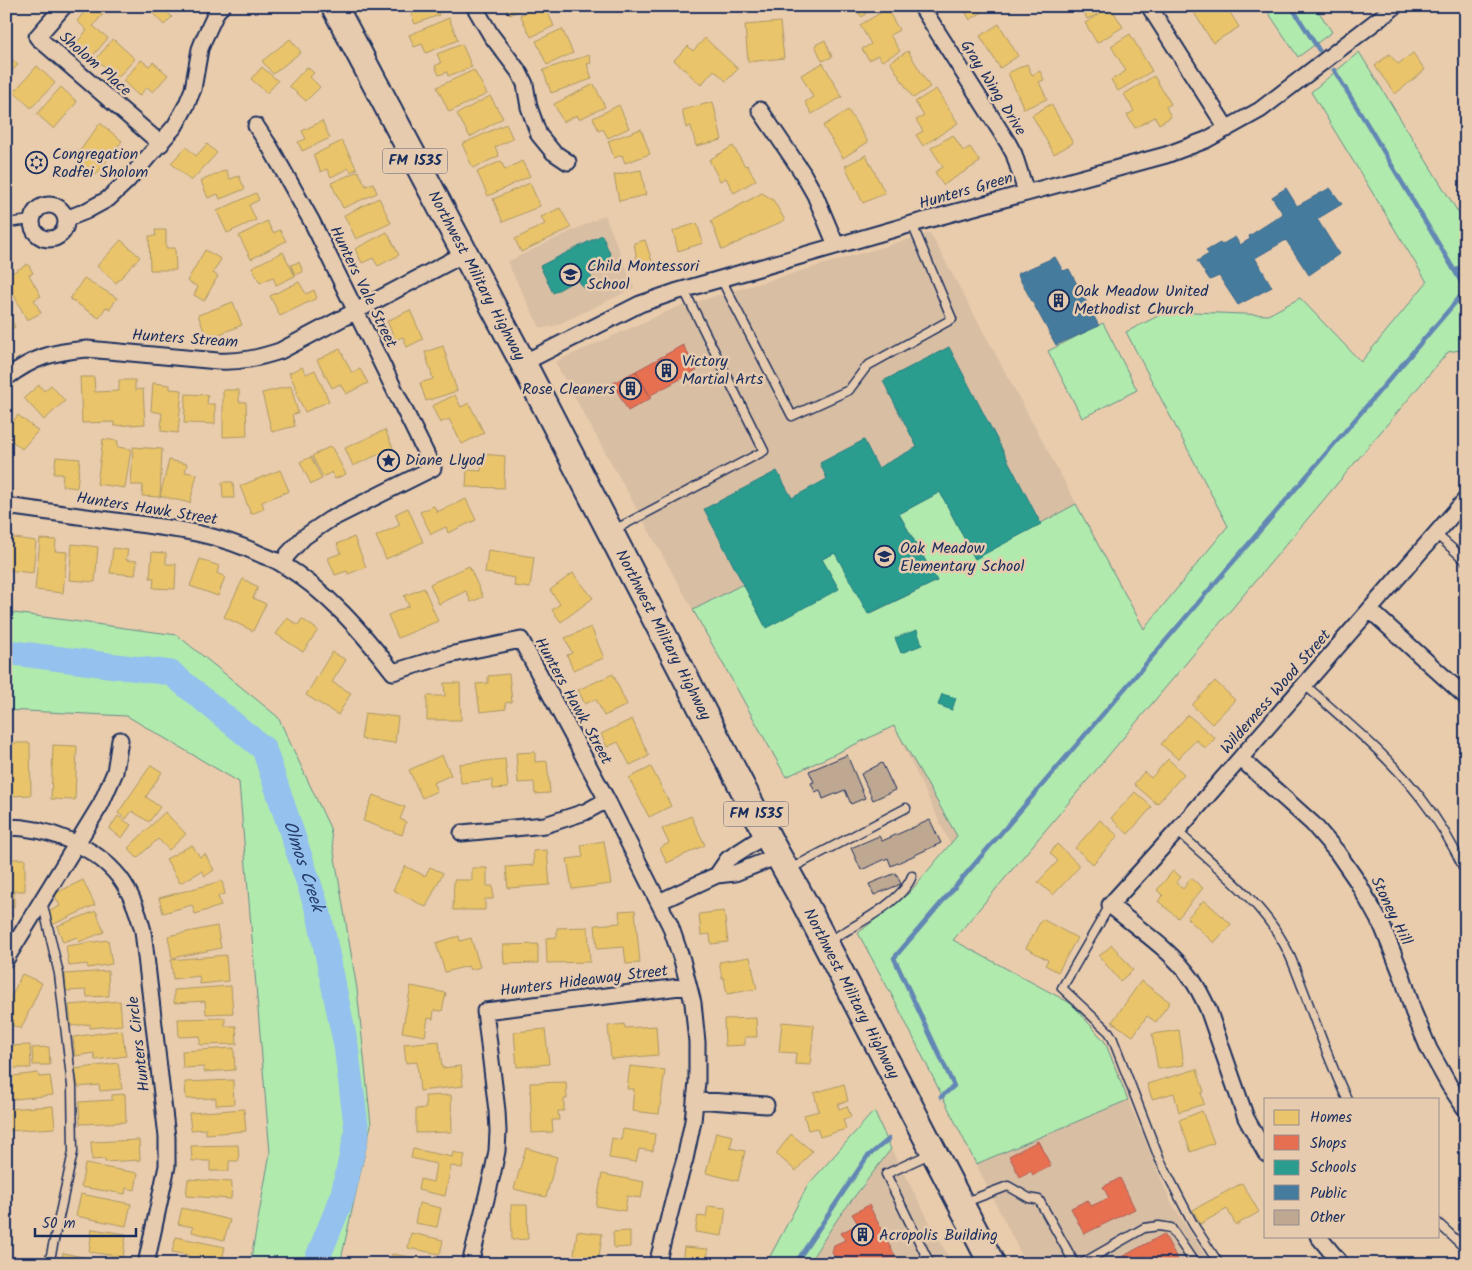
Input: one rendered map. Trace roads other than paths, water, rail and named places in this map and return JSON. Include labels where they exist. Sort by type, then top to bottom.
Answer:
[{"type":"main road","name":"Northwest Military Highway","points":[[334,6],[523,363],[934,1152],[987,1260]]},
{"type":"street","name":"Sholom Place","points":[[64,6],[37,37],[161,144]]},
{"type":"street","points":[[474,6],[491,35],[519,72],[525,84],[529,107],[538,135],[553,152],[568,162]]},
{"type":"street","name":"Gray Wing Drive","points":[[922,6],[1008,143],[1014,154],[1026,192]]},
{"type":"street","points":[[1149,6],[1227,129]]},
{"type":"street","name":"Hunters Green","points":[[523,363],[640,304],[836,245],[1166,155],[1206,140],[1260,110],[1381,18],[1394,6]]},
{"type":"street","points":[[66,219],[86,212],[108,199],[128,182],[175,126],[193,89],[200,49],[217,8]]},
{"type":"street","points":[[760,110],[815,194],[836,245]]},
{"type":"street","name":"Hunters Vale Street","points":[[256,126],[270,147],[307,214],[433,468],[330,520],[304,537],[288,554],[282,564]]},
{"type":"street","points":[[45,205],[52,205],[63,213],[66,225],[63,232],[58,236],[52,239],[45,239],[34,232],[32,220],[34,213],[39,208],[45,205]]},
{"type":"street","name":"Hunters Stream","points":[[6,378],[23,366],[48,355],[70,350],[87,349],[218,361],[256,359],[280,350],[464,254]]},
{"type":"street","name":"Wilderness Wood Street","points":[[1110,906],[1241,759],[1466,500]]},
{"type":"street","name":"Hunters Hawk Street","points":[[6,506],[186,530],[246,547],[282,564],[320,591],[374,648],[393,672],[449,655],[521,640],[607,800],[670,925],[682,960],[693,1003],[697,1042],[697,1082],[693,1120],[685,1159],[657,1264]]},
{"type":"street","points":[[1370,610],[1466,697]]},
{"type":"street","points":[[6,959],[101,804],[115,772],[120,740]]},
{"type":"street","name":"Stoney Hill","points":[[1241,759],[1313,824],[1337,852],[1357,881],[1382,928],[1429,1049],[1449,1085],[1466,1110]]},
{"type":"street","points":[[462,833],[545,824],[585,812],[607,800]]},
{"type":"street","name":"Hunters Circle","points":[[6,827],[47,832],[76,844],[110,866],[121,879],[138,911],[143,931],[167,1136],[167,1166],[146,1264]]},
{"type":"street","points":[[717,875],[728,859],[767,834]]},
{"type":"street","points":[[659,902],[717,875],[782,863]]},
{"type":"street","points":[[1110,906],[1163,949],[1182,968],[1195,985],[1208,1009],[1246,1118],[1264,1150]]},
{"type":"street","name":"Hunters Hideaway Street","points":[[470,1264],[497,1151],[497,1111],[484,1011],[688,986]]},
{"type":"street","points":[[695,1100],[766,1105]]},
{"type":"street","points":[[1320,1238],[1341,1264]]},
{"type":"lane","points":[[6,224],[32,220]]},
{"type":"lane","points":[[721,279],[792,416],[850,390],[867,366],[952,318],[912,224]]},
{"type":"lane","points":[[611,532],[764,451],[684,290]]},
{"type":"lane","points":[[1436,534],[1466,561]]},
{"type":"lane","points":[[1305,685],[1392,764],[1421,798],[1455,850],[1466,873]]},
{"type":"lane","points":[[782,863],[906,808]]},
{"type":"lane","points":[[1177,831],[1252,900],[1284,943],[1338,1080],[1347,1098]]},
{"type":"lane","points":[[825,943],[882,909],[900,894],[912,876]]},
{"type":"lane","points":[[42,900],[59,974],[72,1096],[74,1152],[49,1264]]},
{"type":"lane","points":[[1110,906],[1062,988],[1112,1037],[1159,1158],[1192,1224],[1219,1264]]},
{"type":"lane","points":[[930,1264],[886,1174],[934,1152]]},
{"type":"lane","points":[[961,1204],[1008,1186],[1029,1198],[1039,1200],[1075,1264]]},
{"type":"lane","points":[[1081,1264],[1144,1228],[1159,1226],[1171,1228],[1195,1264]]},
{"type":"lane","points":[[1440,1226],[1466,1249]]},
{"type":"waterway","points":[[1291,6],[1319,50]]},
{"type":"waterway","points":[[1334,70],[1466,290]]},
{"type":"waterway","points":[[1455,271],[1466,264]]},
{"type":"waterway","points":[[941,1097],[954,1086],[894,958],[1466,290]]},
{"type":"waterway","name":"Olmos Creek","points":[[6,652],[171,673],[264,749],[319,914],[346,1046],[357,1132],[342,1198],[315,1264]]},
{"type":"waterway","points":[[795,1264],[867,1157],[889,1139]]},
{"type":"place","name":"Congregation Rodfei Sholom","points":[[36,163]]},
{"type":"place","name":"Child Montessori School","points":[[571,275]]},
{"type":"place","name":"Oak Meadow United Methodist Church","points":[[1058,300]]},
{"type":"place","name":"Victory Martial Arts","points":[[666,370]]},
{"type":"place","name":"Rose Cleaners","points":[[631,389]]},
{"type":"place","name":"Diane Llyod","points":[[389,460]]},
{"type":"place","name":"Oak Meadow Elementary School","points":[[884,557]]},
{"type":"place","name":"Acropolis Building","points":[[863,1235]]}]
